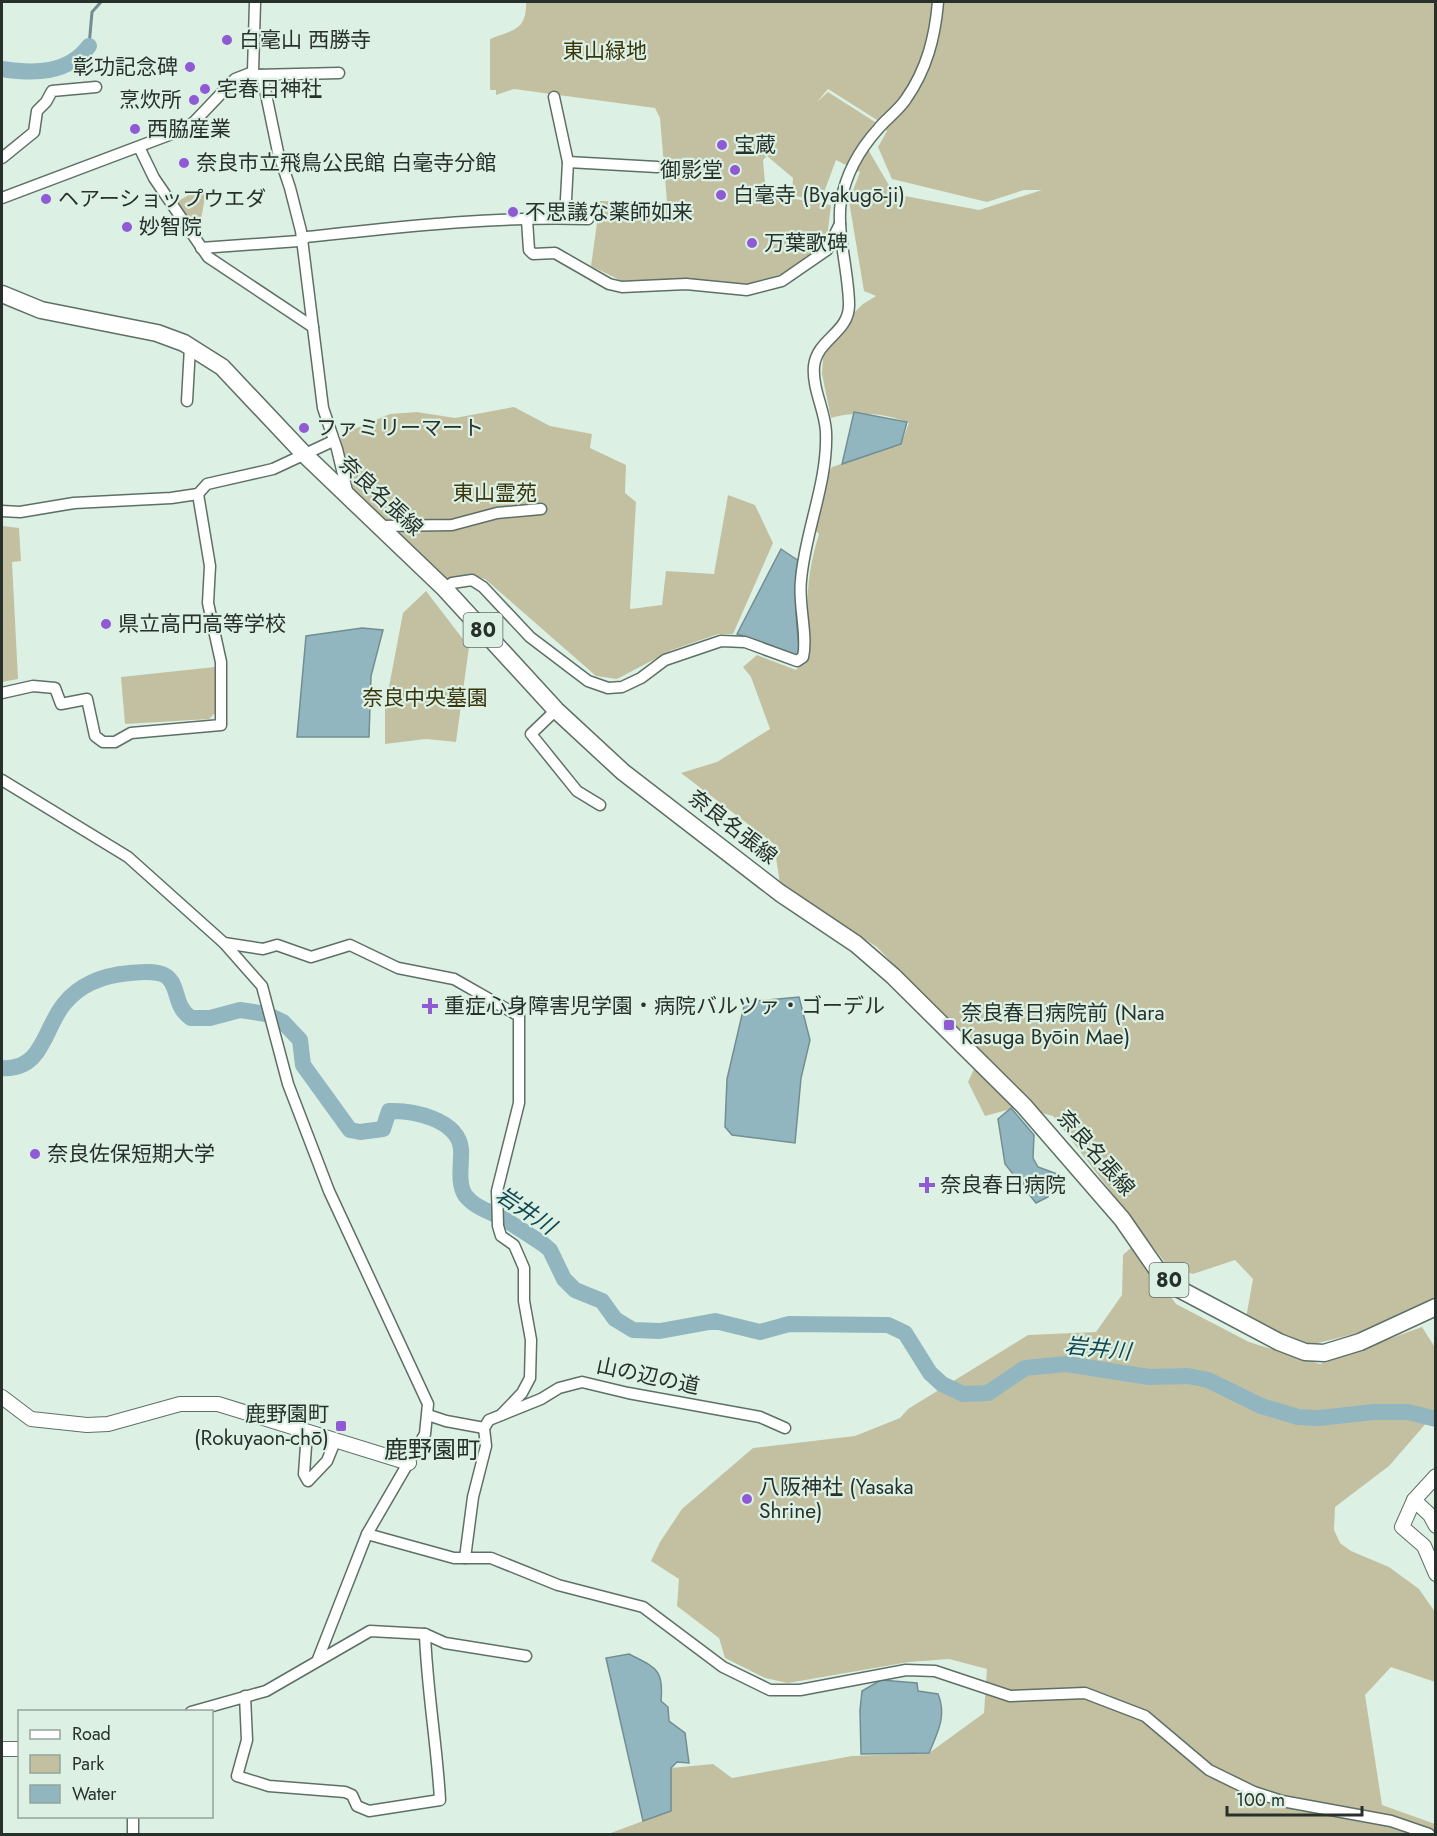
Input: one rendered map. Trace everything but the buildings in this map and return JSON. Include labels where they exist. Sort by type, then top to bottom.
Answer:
[{"type":"main road","name":"奈良名張線","points":[[2,294],[41,310],[157,333],[190,347],[222,367],[305,455],[445,589],[556,710],[623,772],[780,893],[856,944],[892,976],[1024,1106],[1122,1219],[1156,1268],[1181,1290],[1279,1342],[1305,1352],[1324,1353],[1360,1342],[1436,1307]]},
{"type":"street","points":[[255,2],[258,74],[278,152],[291,188],[302,240],[319,390],[348,496]]},
{"type":"street","points":[[445,589],[452,583],[472,580],[483,587],[530,637],[588,681],[608,688],[622,687],[641,678],[665,660],[721,641],[745,642],[797,661],[803,657],[800,581],[826,453],[826,430],[818,401],[814,367],[821,350],[842,329],[849,306],[840,224],[841,201],[850,172],[861,149],[905,101],[924,67],[936,35],[939,2]]},
{"type":"street","points":[[2,198],[139,147],[195,122],[235,79],[258,74],[339,73]]},
{"type":"street","points":[[2,158],[34,132],[37,111],[52,91],[96,87]]},
{"type":"street","points":[[554,97],[568,162],[565,218]]},
{"type":"street","points":[[139,147],[154,178],[208,257],[312,327]]},
{"type":"street","points":[[568,162],[657,167]]},
{"type":"street","points":[[201,248],[302,240],[371,230],[565,218],[588,219]]},
{"type":"street","points":[[527,220],[530,250],[534,254],[555,253],[609,284],[622,287],[686,284],[739,291],[775,285],[782,281],[827,250],[840,224]]},
{"type":"street","points":[[187,401],[190,347]]},
{"type":"street","points":[[2,512],[20,513],[74,503],[171,498],[198,494],[207,484],[273,469],[333,441]]},
{"type":"street","points":[[2,693],[33,686],[55,688],[61,704],[87,699],[95,736],[103,742],[115,742],[131,733],[221,725],[221,662],[208,603],[210,566],[198,494]]},
{"type":"street","points":[[381,526],[452,525],[497,513],[541,509]]},
{"type":"street","points":[[556,710],[531,734],[578,791],[600,805]]},
{"type":"street","points":[[2,780],[128,858],[224,943],[262,986],[288,1084],[329,1191],[428,1404],[425,1434],[368,1534],[318,1659]]},
{"type":"street","points":[[224,943],[263,949],[277,945],[310,957],[320,956],[350,945],[398,968],[454,979],[519,1016],[519,1103],[497,1191],[498,1226],[501,1236],[514,1245],[524,1268],[524,1301],[531,1341],[530,1378],[522,1393],[501,1415],[489,1420],[484,1428],[486,1446],[473,1497],[465,1558]]},
{"type":"street","name":"山の辺の道","points":[[501,1415],[541,1399],[559,1388],[582,1382],[760,1418],[784,1428]]},
{"type":"street","points":[[2,1397],[31,1419],[87,1425],[108,1424],[180,1404],[218,1404],[409,1463]]},
{"type":"street","points":[[428,1414],[446,1421],[484,1428]]},
{"type":"street","points":[[307,1432],[304,1474],[308,1481],[327,1461],[336,1439]]},
{"type":"street","points":[[1435,1571],[1424,1546],[1402,1527],[1414,1500],[1436,1476]]},
{"type":"street","points":[[1414,1500],[1430,1515],[1436,1526]]},
{"type":"street","points":[[368,1534],[454,1558],[491,1558],[558,1584],[643,1607],[723,1667],[770,1690],[800,1690],[831,1686],[906,1670],[935,1671],[1010,1696],[1085,1692],[1144,1716],[1209,1770],[1254,1792],[1282,1801],[1390,1821],[1429,1834]]},
{"type":"street","points":[[198,1710],[266,1690],[370,1631],[425,1634],[445,1643],[525,1656]]},
{"type":"street","points":[[245,1696],[247,1740],[237,1776],[269,1786],[345,1792],[352,1795],[357,1806],[369,1811],[440,1800],[436,1739],[426,1667],[425,1634]]},
{"type":"street","points":[[2,1749],[18,1749]]},
{"type":"street","points":[[133,1818],[133,1834]]},
{"type":"green space","name":"東山緑地","points":[[526,2],[1435,2],[1435,1302],[1354,1334],[1310,1345],[1246,1318],[1253,1279],[1235,1260],[1193,1274],[1167,1265],[1053,1116],[1018,1107],[985,1116],[968,1082],[980,1056],[877,947],[780,884],[774,844],[681,773],[717,762],[770,729],[751,677],[743,667],[757,655],[796,670],[810,655],[809,580],[819,534],[807,521],[811,499],[832,467],[901,444],[909,423],[870,414],[850,414],[831,418],[822,374],[824,342],[863,304],[876,296],[864,291],[849,201],[860,172],[836,160],[823,195],[808,199],[792,195],[793,178],[767,156],[763,160],[766,194],[831,205],[826,246],[789,272],[748,284],[624,282],[591,266],[600,201],[667,202],[660,118],[655,108],[514,89],[496,95],[496,90],[490,90],[490,39],[517,28],[526,11]],"holes":[[[828,89],[877,120],[887,131],[878,147],[892,179],[987,202],[1024,190],[1042,190],[979,210],[894,194],[862,139],[875,122],[828,92],[817,102]]]},
{"type":"green space","points":[[202,187],[206,192],[199,230],[195,232],[175,203]]},
{"type":"green space","name":"東山霊苑","points":[[514,407],[550,426],[592,434],[590,448],[626,465],[625,493],[636,502],[630,609],[662,605],[666,571],[714,574],[728,495],[755,505],[773,543],[733,634],[718,634],[672,650],[617,679],[596,676],[485,579],[476,577],[442,581],[402,536],[352,491],[340,435],[390,414],[417,412],[455,418]]},
{"type":"green space","points":[[2,526],[19,528],[21,561],[12,562],[18,679],[2,682]]},
{"type":"green space","name":"奈良中央墓園","points":[[426,591],[469,647],[456,742],[426,739],[385,744],[385,708],[403,613]]},
{"type":"green space","points":[[215,667],[215,713],[209,719],[125,724],[121,677]]},
{"type":"green space","points":[[1134,1245],[1176,1304],[1249,1342],[1320,1364],[1422,1327],[1436,1349],[1435,1413],[1389,1466],[1335,1507],[1334,1530],[1340,1543],[1351,1551],[1389,1567],[1419,1589],[1435,1612],[1435,1682],[1391,1667],[1365,1695],[1382,1805],[1435,1824],[1435,1834],[608,1834],[670,1811],[671,1768],[713,1764],[732,1778],[852,1756],[929,1753],[984,1713],[987,1669],[949,1659],[909,1662],[788,1683],[765,1678],[725,1658],[719,1638],[677,1606],[679,1579],[651,1561],[660,1542],[682,1509],[753,1448],[855,1436],[900,1418],[908,1409],[1028,1335],[1096,1332],[1122,1295],[1123,1255]]},
{"type":"water","points":[[854,412],[907,422],[901,444],[842,464]]},
{"type":"water","points":[[781,549],[799,561],[796,606],[800,652],[796,655],[737,634]]},
{"type":"water","points":[[362,628],[383,630],[371,676],[369,737],[297,737],[306,636]]},
{"type":"water","points":[[799,997],[810,1040],[801,1078],[795,1143],[732,1135],[725,1127],[727,1079],[745,1002]]},
{"type":"water","points":[[1011,1108],[1034,1135],[1033,1158],[1038,1167],[1057,1174],[1048,1197],[1036,1203],[1005,1164],[998,1119]]},
{"type":"water","points":[[629,1654],[652,1667],[659,1676],[662,1690],[661,1701],[668,1707],[669,1721],[685,1733],[689,1763],[677,1762],[671,1768],[671,1811],[643,1821],[606,1658]]},
{"type":"water","points":[[881,1680],[917,1683],[918,1691],[938,1694],[942,1709],[941,1716],[929,1753],[861,1754],[862,1691]]},
{"type":"waterway","points":[[89,46],[92,12],[101,2]]},
{"type":"waterway","points":[[2,69],[50,70],[71,62],[89,46]]},
{"type":"waterway","name":"岩井川","points":[[2,1068],[16,1067],[26,1063],[41,1046],[64,1004],[85,986],[102,978],[121,974],[158,973],[170,980],[181,1008],[191,1018],[210,1018],[240,1010],[266,1014],[283,1022],[300,1040],[303,1065],[350,1130],[360,1132],[383,1129],[389,1111],[410,1112],[432,1118],[452,1130],[461,1149],[461,1184],[465,1195],[477,1205],[506,1220],[543,1244],[550,1250],[564,1279],[575,1290],[602,1301],[615,1319],[633,1330],[660,1331],[715,1321],[760,1332],[789,1324],[888,1325],[905,1333],[930,1373],[942,1384],[963,1394],[988,1393],[1025,1368],[1066,1364],[1149,1377],[1188,1376],[1208,1380],[1261,1406],[1298,1417],[1319,1418],[1374,1412],[1408,1412],[1436,1419]]},
{"type":"place","name":"白毫山 西勝寺","points":[[227,40]]},
{"type":"place","name":"彰功記念碑","points":[[190,67]]},
{"type":"place","name":"宅春日神社","points":[[205,89]]},
{"type":"place","name":"烹炊所","points":[[194,100]]},
{"type":"place","name":"西脇産業","points":[[135,129]]},
{"type":"place","name":"宝蔵","points":[[722,145]]},
{"type":"place","name":"奈良市立飛鳥公民館 白毫寺分館","points":[[184,163]]},
{"type":"place","name":"御影堂","points":[[735,170]]},
{"type":"place","name":"白毫寺 (Byakugō-ji)","points":[[721,195]]},
{"type":"place","name":"ヘアーショップウエダ","points":[[46,199]]},
{"type":"place","name":"不思議な薬師如来","points":[[513,212]]},
{"type":"place","name":"妙智院","points":[[127,227]]},
{"type":"place","name":"万葉歌碑","points":[[752,243]]},
{"type":"place","name":"ファミリーマート","points":[[304,428]]},
{"type":"place","name":"県立高円高等学校","points":[[106,624]]},
{"type":"place","name":"重症心身障害児学園・病院バルツァ・ゴーデル","points":[[430,1006]]},
{"type":"place","name":"奈良春日病院前 (Nara Kasuga Byōin Mae)","points":[[949,1025]]},
{"type":"place","name":"奈良佐保短期大学","points":[[35,1154]]},
{"type":"place","name":"奈良春日病院","points":[[927,1185]]},
{"type":"place","name":"鹿野園町 (Rokuyaon-chō)","points":[[341,1426]]},
{"type":"place","name":"八阪神社 (Yasaka Shrine)","points":[[747,1499]]},
{"type":"district","name":"鹿野園町","points":[[432,1450]]}]
